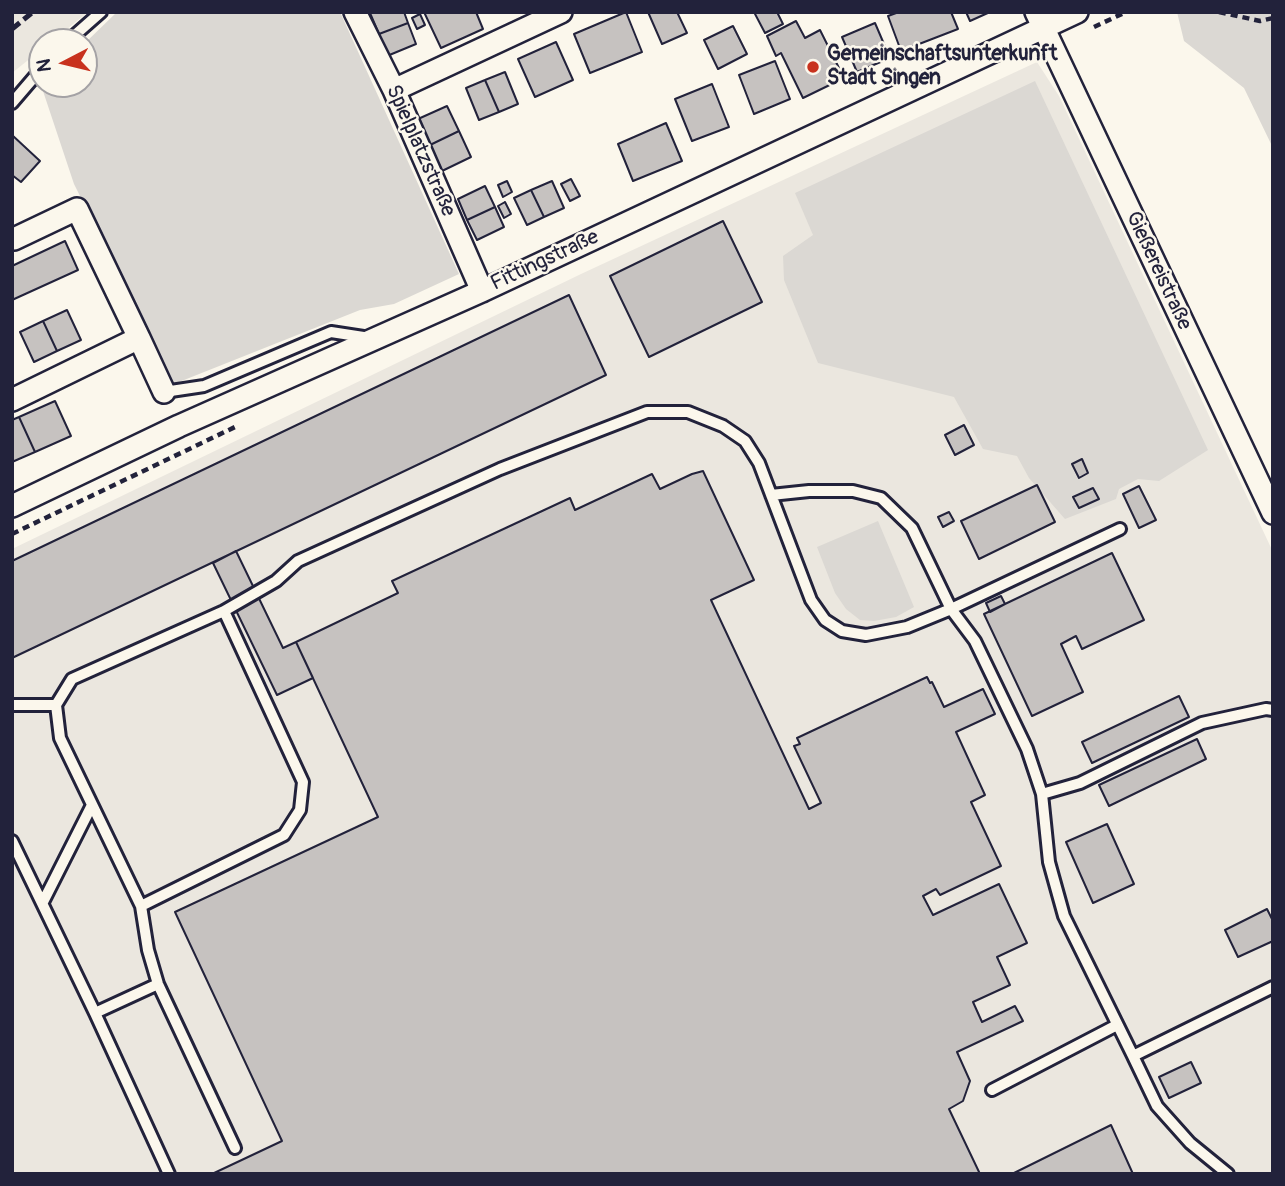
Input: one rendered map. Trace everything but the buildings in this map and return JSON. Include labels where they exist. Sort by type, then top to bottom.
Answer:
[{"type":"street","name":"Spielplatzstraße","points":[[355,12],[394,90],[482,291]]},
{"type":"street","points":[[394,90],[561,12]]},
{"type":"street","name":"Fittingstraße","points":[[12,506],[179,426],[482,291],[1040,20],[1077,12]]},
{"type":"street","name":"Gießereistraße","points":[[1040,20],[1273,513]]},
{"type":"street","points":[[13,239],[77,209],[164,392]]},
{"type":"street","points":[[12,400],[139,338]]},
{"type":"lane","points":[[83,28],[101,12]]},
{"type":"lane","points":[[12,103],[28,84]]},
{"type":"lane","points":[[164,392],[204,386],[331,332],[373,338]]},
{"type":"lane","points":[[235,1148],[159,984],[148,950],[141,906],[60,738],[56,705],[72,679],[223,611],[276,581],[298,561],[500,469],[647,412],[688,412],[723,426],[745,441],[759,463],[811,600],[825,620],[842,631],[866,635],[906,627],[951,609],[1120,529]]},
{"type":"lane","points":[[771,495],[809,491],[853,491],[881,498],[912,528],[951,609],[975,641],[1027,749],[1042,794],[1049,863],[1063,916],[1157,1106],[1190,1143],[1228,1174]]},
{"type":"lane","points":[[141,906],[284,835],[300,810],[303,782],[223,611]]},
{"type":"lane","points":[[12,705],[56,705]]},
{"type":"lane","points":[[1042,794],[1080,783],[1202,723],[1266,709],[1273,710]]},
{"type":"lane","points":[[43,902],[92,805]]},
{"type":"lane","points":[[12,841],[169,1174]]},
{"type":"lane","points":[[95,1013],[159,984]]},
{"type":"lane","points":[[1133,1056],[1273,987]]},
{"type":"lane","points":[[992,1090],[1117,1026]]},
{"type":"path","points":[[1219,12],[1260,21],[1273,18]]},
{"type":"shaded area","points":[[12,12],[88,12],[68,28],[28,28],[28,60],[12,73]]},
{"type":"shaded area","points":[[117,12],[340,12],[459,274],[394,304],[360,310],[174,384],[74,184],[45,98],[98,98],[98,30]]},
{"type":"shaded area","points":[[1177,12],[1273,12],[1273,148],[1244,88],[1184,41]]},
{"type":"shaded area","points":[[1037,62],[1059,96],[1273,552],[1273,1174],[12,1174],[12,549],[581,274]]},
{"type":"shaded area","points":[[1035,81],[1208,450],[1159,481],[1138,479],[1119,489],[1116,499],[1065,519],[1029,478],[1017,456],[983,449],[954,397],[818,363],[784,280],[783,256],[813,235],[795,193]]},
{"type":"shaded area","points":[[878,521],[914,607],[896,617],[874,621],[860,620],[846,609],[835,593],[817,547]]},
{"type":"railway","points":[[12,29],[33,12]]},
{"type":"place","name":"Gemeinschaftsunterkunft Stadt Singen","points":[[813,67]]}]
